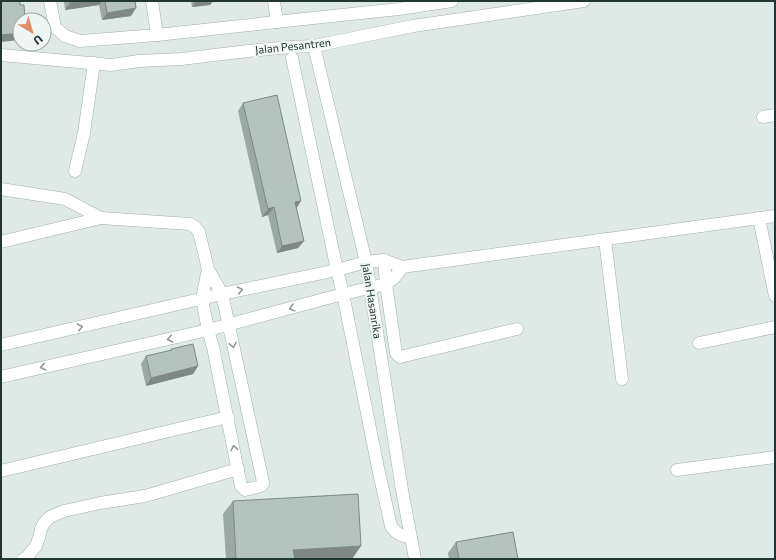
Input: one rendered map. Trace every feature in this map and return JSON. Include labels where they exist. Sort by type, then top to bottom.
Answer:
[{"type":"street","points":[[50,1],[55,27],[65,36],[80,41],[157,35],[277,22],[398,5],[452,1]]},
{"type":"street","points":[[152,1],[157,35]]},
{"type":"street","points":[[274,1],[277,22]]},
{"type":"street","name":"Jalan Pesantren","points":[[1,55],[111,65],[139,61],[181,59],[248,51],[314,46],[414,26],[584,1]]},
{"type":"street","name":"Jalan Hasanrika","points":[[314,46],[366,262],[402,490],[415,559]]},
{"type":"street","points":[[292,58],[343,294],[390,526],[399,535],[412,538]]},
{"type":"street","points":[[75,172],[84,133],[94,63]]},
{"type":"street","points":[[1,189],[65,199],[101,218]]},
{"type":"street","points":[[1,345],[222,294],[337,270],[366,262],[384,260],[402,267],[775,216]]},
{"type":"street","points":[[1,242],[101,218],[190,224],[195,227],[199,232],[208,269],[222,294],[263,482],[261,486],[245,490],[241,486],[228,417],[202,299],[208,269]]},
{"type":"street","points":[[759,218],[775,296]]},
{"type":"street","points":[[605,239],[622,379]]},
{"type":"street","points":[[384,260],[396,355],[400,357],[517,329]]},
{"type":"street","points":[[1,377],[229,325],[386,284],[395,277],[402,267]]},
{"type":"street","points":[[698,343],[775,327]]},
{"type":"street","points":[[1,471],[228,417]]},
{"type":"street","points":[[677,470],[775,457]]},
{"type":"street","points":[[23,559],[27,557],[36,546],[44,523],[50,517],[64,511],[145,496],[238,469]]},
{"type":"building","points":[[1,1],[20,1],[20,5],[24,5],[24,12],[12,12],[12,34],[1,35]]},
{"type":"building","points":[[70,1],[82,1],[70,3]]},
{"type":"building","points":[[105,1],[135,1],[136,8],[107,13]]},
{"type":"building","points":[[277,95],[301,201],[295,202],[304,241],[282,246],[274,207],[268,209],[243,103]]},
{"type":"building","points":[[193,344],[198,366],[151,378],[146,356]]},
{"type":"building","points":[[358,494],[361,546],[293,550],[295,559],[236,559],[233,501]]},
{"type":"building","points":[[513,532],[518,559],[459,559],[456,542]]}]
